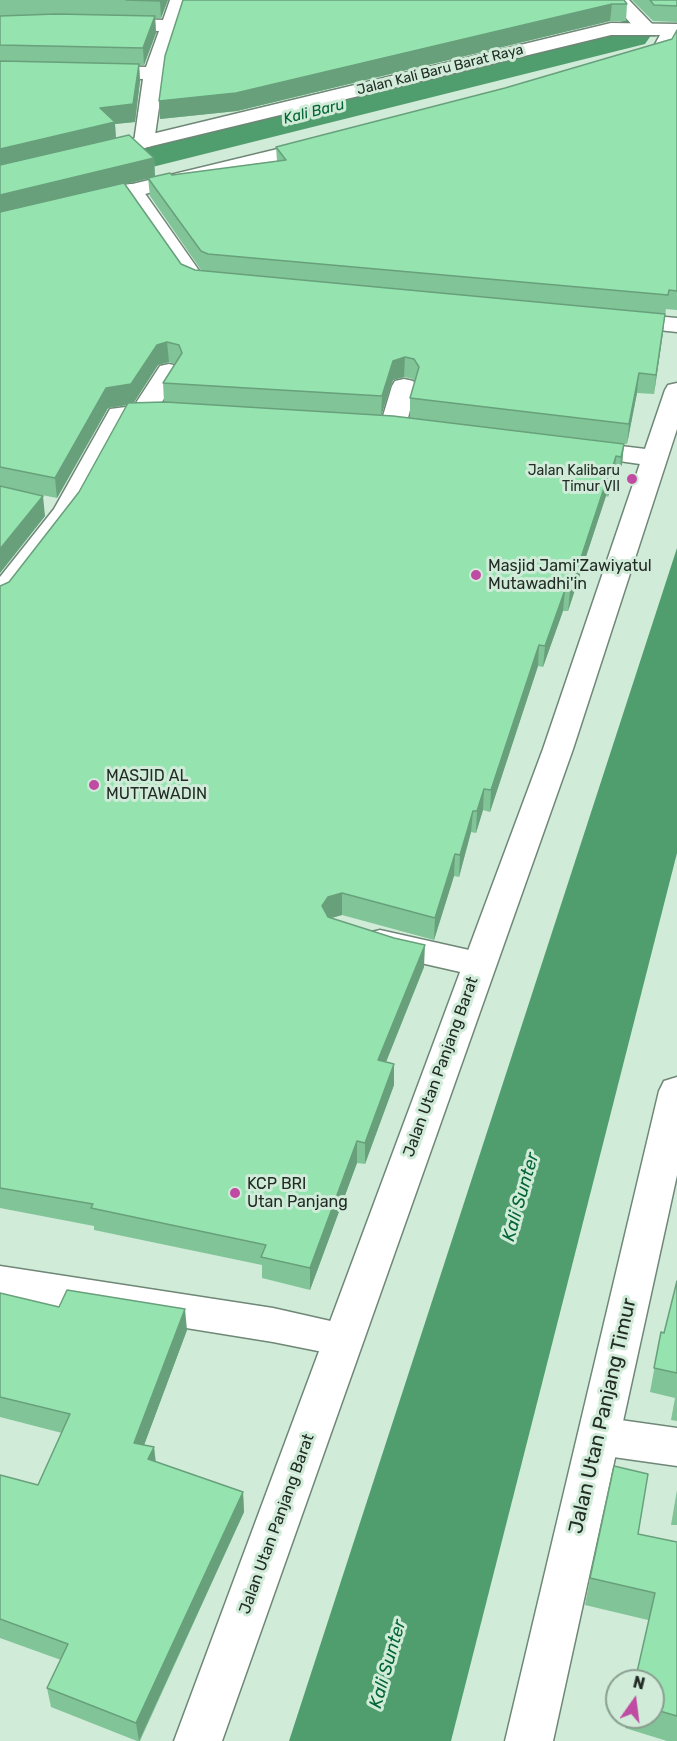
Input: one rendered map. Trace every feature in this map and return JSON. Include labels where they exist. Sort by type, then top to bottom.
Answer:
[{"type":"street","points":[[144,142],[154,73],[179,0]]},
{"type":"street","points":[[619,0],[648,31]]},
{"type":"street","points":[[90,23],[169,26]]},
{"type":"street","name":"Jalan Kali Baru Barat Raya","points":[[78,158],[611,29],[674,31]]},
{"type":"street","points":[[608,68],[662,50],[674,31]]},
{"type":"street","points":[[71,71],[154,73]]},
{"type":"street","points":[[0,223],[339,141]]},
{"type":"street","points":[[131,190],[192,277],[204,282],[244,285]]},
{"type":"street","points":[[598,318],[677,325]]},
{"type":"street","points":[[143,412],[169,371]]},
{"type":"street","points":[[392,427],[404,386]]},
{"type":"street","name":"Jalan Utan Panjang Barat","points":[[198,1741],[478,964],[558,749],[677,390]]},
{"type":"street","points":[[0,596],[118,414],[143,412],[190,414]]},
{"type":"street","points":[[555,446],[654,458]]},
{"type":"street","points":[[350,933],[478,964]]},
{"type":"street","name":"Jalan Utan Panjang Timur","points":[[529,1741],[677,1091]]},
{"type":"street","points":[[0,1282],[273,1325],[343,1339]]},
{"type":"street","points":[[598,1436],[677,1447]]},
{"type":"water","name":"Kali Sunter","points":[[677,548],[677,853],[451,1741],[289,1741]]},
{"type":"building","points":[[183,0],[624,0],[627,4],[612,4],[236,93],[159,101],[165,56]]},
{"type":"building","points":[[650,0],[677,0],[677,6],[654,5]]},
{"type":"building","points":[[56,14],[155,16],[143,48],[0,45],[0,16]]},
{"type":"building","points":[[677,30],[677,291],[669,290],[668,295],[208,254],[201,251],[148,178],[170,173],[172,175],[286,160],[276,147],[505,88],[672,39]]},
{"type":"building","points":[[0,61],[139,64],[133,104],[100,108],[115,122],[0,149]]},
{"type":"building","points":[[129,135],[154,158],[0,195],[0,165]]},
{"type":"building","points":[[124,183],[181,264],[195,270],[665,314],[656,375],[639,373],[629,424],[410,398],[419,367],[414,359],[405,357],[393,361],[382,396],[163,383],[182,353],[179,345],[167,342],[157,345],[131,384],[106,388],[55,478],[0,467],[0,212]]},
{"type":"building","points":[[165,402],[393,416],[624,444],[621,457],[616,456],[610,476],[608,476],[570,591],[565,590],[545,646],[539,645],[491,790],[484,789],[477,811],[473,811],[460,855],[455,854],[435,918],[342,893],[328,897],[322,906],[328,917],[394,938],[425,945],[378,1060],[394,1064],[365,1143],[357,1141],[310,1268],[261,1257],[266,1245],[91,1208],[93,1204],[0,1188],[0,586],[9,582],[79,492],[128,403]]},
{"type":"building","points":[[0,486],[43,496],[0,549]]},
{"type":"building","points":[[677,1281],[677,1373],[654,1368],[661,1332],[664,1333]]},
{"type":"building","points":[[67,1290],[185,1309],[134,1443],[154,1447],[148,1459],[243,1492],[136,1723],[47,1688],[68,1644],[0,1619],[0,1475],[38,1485],[70,1414],[0,1397],[0,1293],[59,1307]]},
{"type":"building","points":[[614,1466],[648,1474],[638,1534],[677,1542],[677,1716],[665,1712],[665,1669],[638,1669],[655,1593],[590,1578]]},
{"type":"waterway","name":"Kali Baru","points":[[0,189],[628,34]]},
{"type":"place","name":"Jalan Kalibaru Timur VII","points":[[632,479]]},
{"type":"place","name":"Masjid Jami'Zawiyatul Mutawadhi'in","points":[[476,575]]},
{"type":"place","name":"MASJID AL MUTTAWADIN","points":[[94,785]]},
{"type":"place","name":"KCP BRI Utan Panjang","points":[[235,1193]]}]
